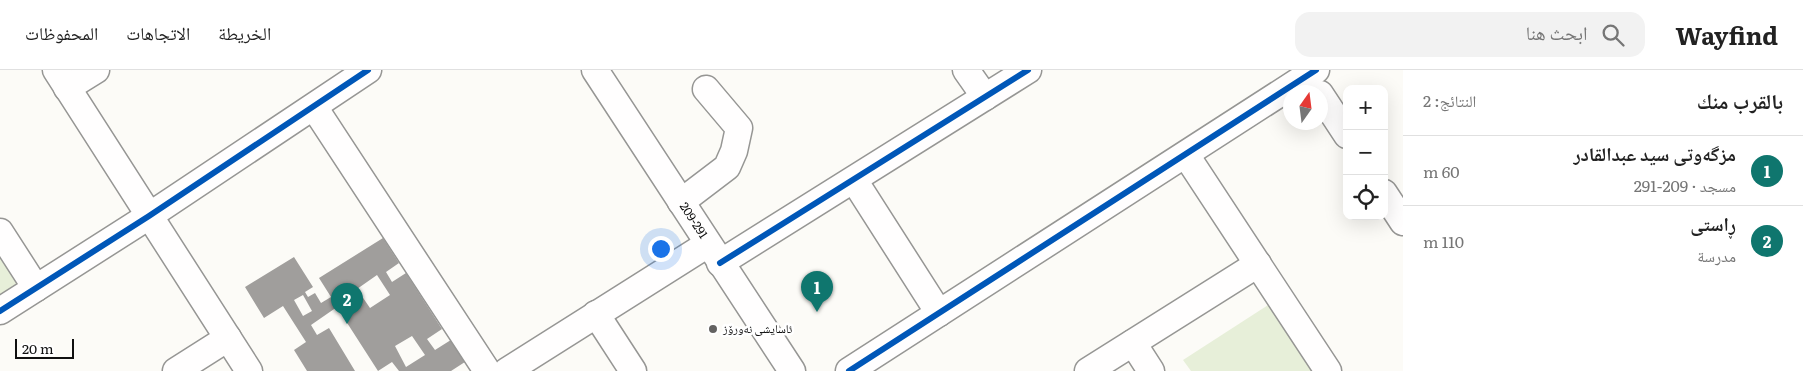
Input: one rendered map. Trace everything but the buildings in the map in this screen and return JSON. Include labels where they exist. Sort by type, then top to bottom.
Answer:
[{"type":"street","points":[[96,70],[62,79],[249,371]]},
{"type":"street","points":[[0,311],[149,216],[368,70]]},
{"type":"street","name":"209-291","points":[[595,70],[792,371]]},
{"type":"street","points":[[966,70],[985,98]]},
{"type":"street","points":[[507,371],[596,314],[854,180],[1028,70]]},
{"type":"street","points":[[849,371],[1186,155],[1314,80],[1344,130]]},
{"type":"street","points":[[681,202],[727,167],[734,151],[739,128],[706,89]]},
{"type":"street","points":[[314,107],[487,371]]},
{"type":"street","points":[[1186,155],[1328,371]]},
{"type":"street","points":[[854,180],[939,314]]},
{"type":"street","points":[[1388,199],[1403,222]]},
{"type":"street","points":[[0,232],[36,288]]},
{"type":"street","points":[[1088,371],[1258,264]]},
{"type":"street","points":[[596,314],[633,371]]},
{"type":"street","points":[[176,371],[228,338]]},
{"type":"street","points":[[1133,343],[1151,371]]},
{"type":"green space","points":[[0,242],[29,285],[0,304]]},
{"type":"green space","points":[[1276,300],[1322,371],[1191,371],[1183,360]]},
{"type":"cycle path","points":[[0,311],[149,216],[368,70]]},
{"type":"cycle path","points":[[720,263],[1028,70]]},
{"type":"cycle path","points":[[849,371],[1316,70]]},
{"type":"place","name":"مزگەوتی سید عبدالقادر","points":[[817,312]]},
{"type":"place","name":"ڕاستی","points":[[347,324]]},
{"type":"place","name":"ئاسایشی نەورۆز","points":[[713,329]]}]
